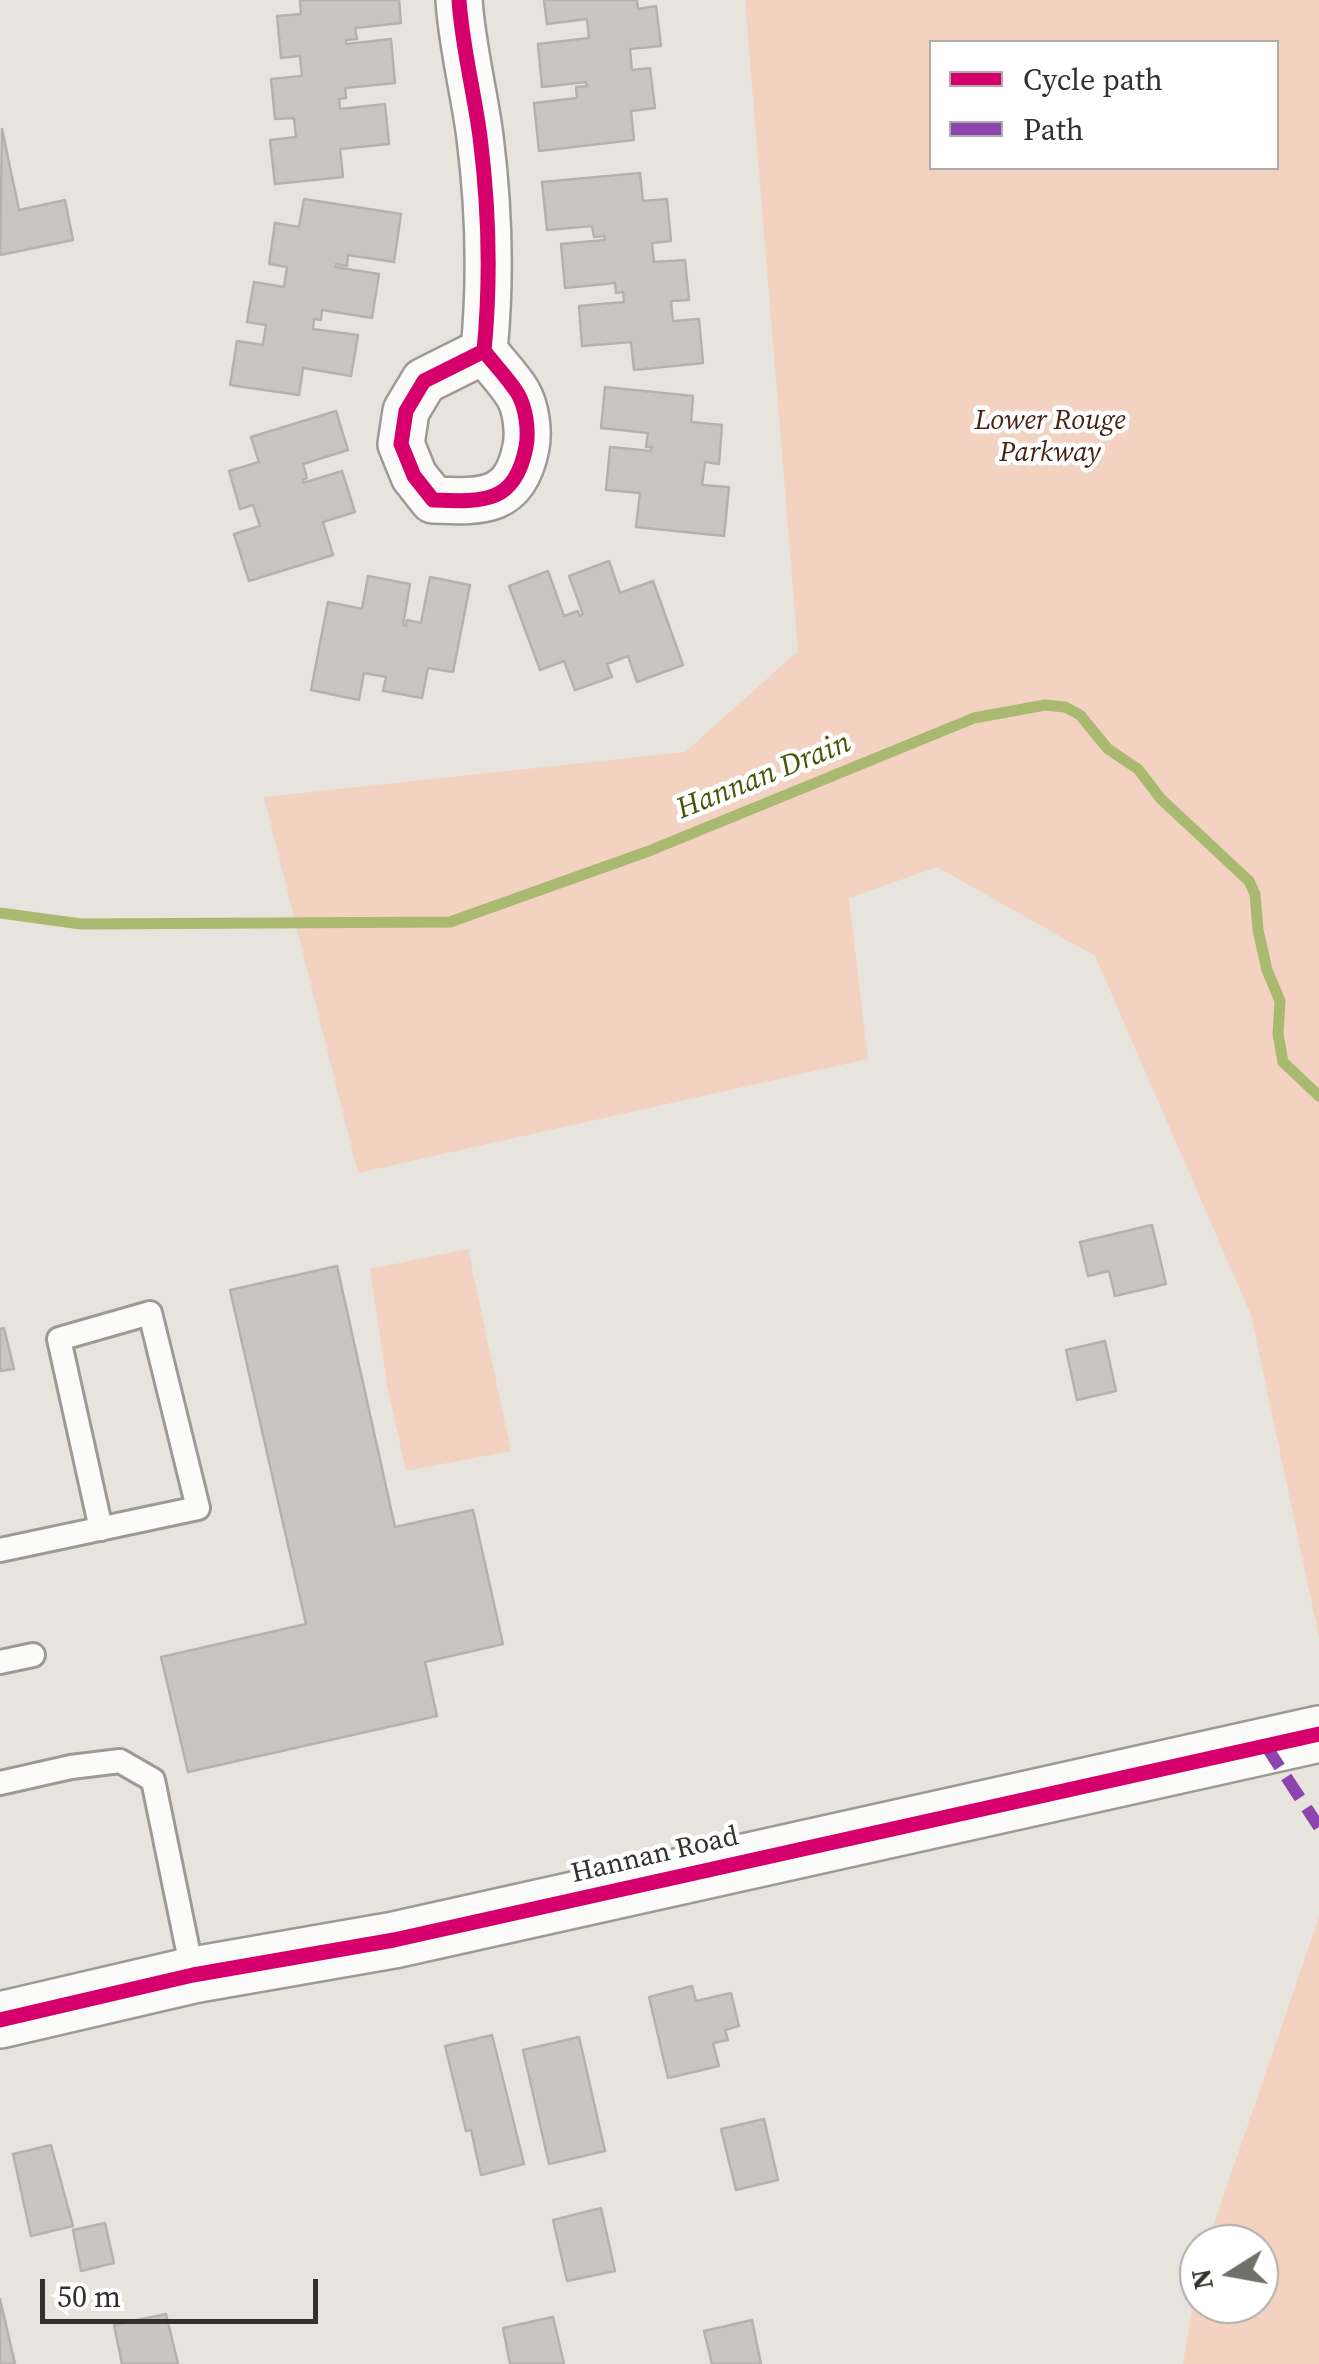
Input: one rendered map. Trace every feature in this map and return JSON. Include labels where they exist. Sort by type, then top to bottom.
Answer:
[{"type":"street","points":[[459,0],[480,135],[488,220],[489,302],[484,351]]},
{"type":"street","name":"Hannan Road","points":[[0,2020],[193,1975],[394,1940],[1319,1734]]},
{"type":"lane","points":[[0,1550],[101,1529],[198,1508],[150,1312],[59,1339],[101,1529]]},
{"type":"lane","points":[[0,1662],[33,1656]]},
{"type":"lane","points":[[0,1783],[120,1761],[153,1780],[193,1975]]},
{"type":"green space","name":"Lower Rouge Parkway","points":[[745,0],[1319,0],[1319,1637],[1251,1315],[1095,956],[937,867],[849,898],[868,1059],[358,1173],[264,797],[685,752],[798,651]]},
{"type":"green space","points":[[468,1249],[511,1451],[406,1471],[387,1385],[370,1269]]},
{"type":"green space","points":[[1319,1917],[1319,2364],[1183,2364],[1190,2324],[1279,2324],[1279,2224],[1214,2224]]},
{"type":"building","points":[[300,0],[399,0],[401,23],[355,28],[357,39],[346,40],[346,44],[391,39],[395,83],[345,88],[346,98],[339,99],[340,109],[385,104],[389,144],[340,149],[343,177],[275,184],[270,140],[296,137],[294,118],[275,119],[271,79],[302,76],[300,56],[281,58],[277,16],[301,14]]},
{"type":"building","points":[[544,0],[637,0],[638,9],[656,6],[661,46],[630,49],[632,70],[650,68],[655,108],[631,111],[634,140],[539,151],[534,103],[577,98],[576,87],[587,86],[586,82],[542,87],[538,44],[589,38],[587,19],[547,24]]},
{"type":"building","points":[[2,129],[19,210],[65,200],[73,240],[0,255]]},
{"type":"building","points":[[640,173],[643,201],[667,199],[671,241],[652,243],[654,262],[685,260],[689,300],[671,301],[673,321],[699,319],[703,363],[634,370],[631,342],[582,346],[579,306],[624,302],[623,292],[616,293],[615,283],[565,288],[561,244],[605,240],[604,236],[594,237],[592,226],[547,230],[542,182]]},
{"type":"building","points":[[304,199],[401,214],[394,262],[348,255],[347,266],[335,267],[379,274],[372,318],[322,310],[321,320],[314,319],[313,329],[358,335],[351,376],[303,368],[299,395],[230,385],[237,341],[263,345],[266,325],[247,322],[254,282],[284,287],[287,267],[269,264],[275,223],[299,227]]},
{"type":"building","points":[[605,387],[693,396],[691,422],[722,425],[719,464],[705,462],[702,485],[729,487],[724,536],[636,527],[640,493],[606,490],[610,447],[651,451],[652,447],[646,447],[648,433],[601,428]]},
{"type":"building","points":[[336,411],[348,450],[303,464],[307,478],[303,483],[342,471],[355,512],[323,522],[333,555],[249,581],[234,534],[260,526],[253,505],[240,509],[229,471],[259,462],[251,437]]},
{"type":"building","points":[[609,561],[620,593],[653,581],[683,665],[637,682],[628,656],[607,664],[612,677],[575,690],[564,661],[540,670],[509,586],[548,571],[564,616],[578,611],[580,616],[583,614],[569,576]]},
{"type":"building","points":[[368,576],[410,584],[403,625],[406,626],[407,620],[421,623],[430,577],[470,585],[453,672],[428,668],[422,698],[383,691],[386,677],[364,673],[359,700],[311,690],[328,602],[362,609]]},
{"type":"building","points":[[1152,1225],[1166,1284],[1115,1296],[1109,1271],[1088,1276],[1080,1242]]},
{"type":"building","points":[[337,1266],[395,1527],[473,1510],[503,1644],[425,1662],[437,1716],[188,1772],[161,1657],[306,1624],[230,1290]]},
{"type":"building","points":[[4,1328],[14,1369],[0,1371],[0,1329]]},
{"type":"building","points":[[1105,1341],[1116,1391],[1077,1400],[1066,1350]]},
{"type":"building","points":[[692,1986],[696,2001],[731,1993],[739,2026],[725,2030],[728,2040],[713,2043],[719,2066],[668,2078],[649,1997]]},
{"type":"building","points":[[492,2035],[524,2164],[481,2175],[445,2046]]},
{"type":"building","points":[[579,2037],[605,2151],[549,2164],[523,2050]]},
{"type":"building","points":[[764,2119],[778,2180],[736,2190],[721,2129]]},
{"type":"building","points":[[51,2145],[73,2226],[31,2236],[13,2154]]},
{"type":"building","points":[[601,2208],[615,2271],[567,2281],[553,2220]]},
{"type":"building","points":[[105,2223],[114,2263],[81,2271],[73,2230]]},
{"type":"building","points":[[0,2299],[15,2364],[0,2364]]},
{"type":"building","points":[[166,2314],[178,2364],[122,2364],[114,2325]]},
{"type":"building","points":[[553,2317],[564,2364],[510,2364],[503,2328]]},
{"type":"building","points":[[752,2320],[761,2364],[712,2364],[704,2331]]},
{"type":"waterway","name":"Hannan Drain","points":[[0,913],[81,924],[450,922],[649,851],[974,718],[1045,705],[1065,707],[1080,715],[1108,749],[1138,769],[1161,799],[1249,881],[1255,894],[1267,970],[1280,1001],[1278,1034],[1283,1062],[1319,1096]]},
{"type":"marked path","points":[[1266,1746],[1319,1827]]},
{"type":"cycle path","points":[[459,0],[485,190],[488,270],[484,351],[521,400],[527,441],[514,480],[494,496],[467,501],[433,500],[414,476],[401,444],[406,411],[424,381],[484,351]]},
{"type":"cycle path","points":[[0,2020],[193,1975],[394,1940],[1319,1734]]}]
